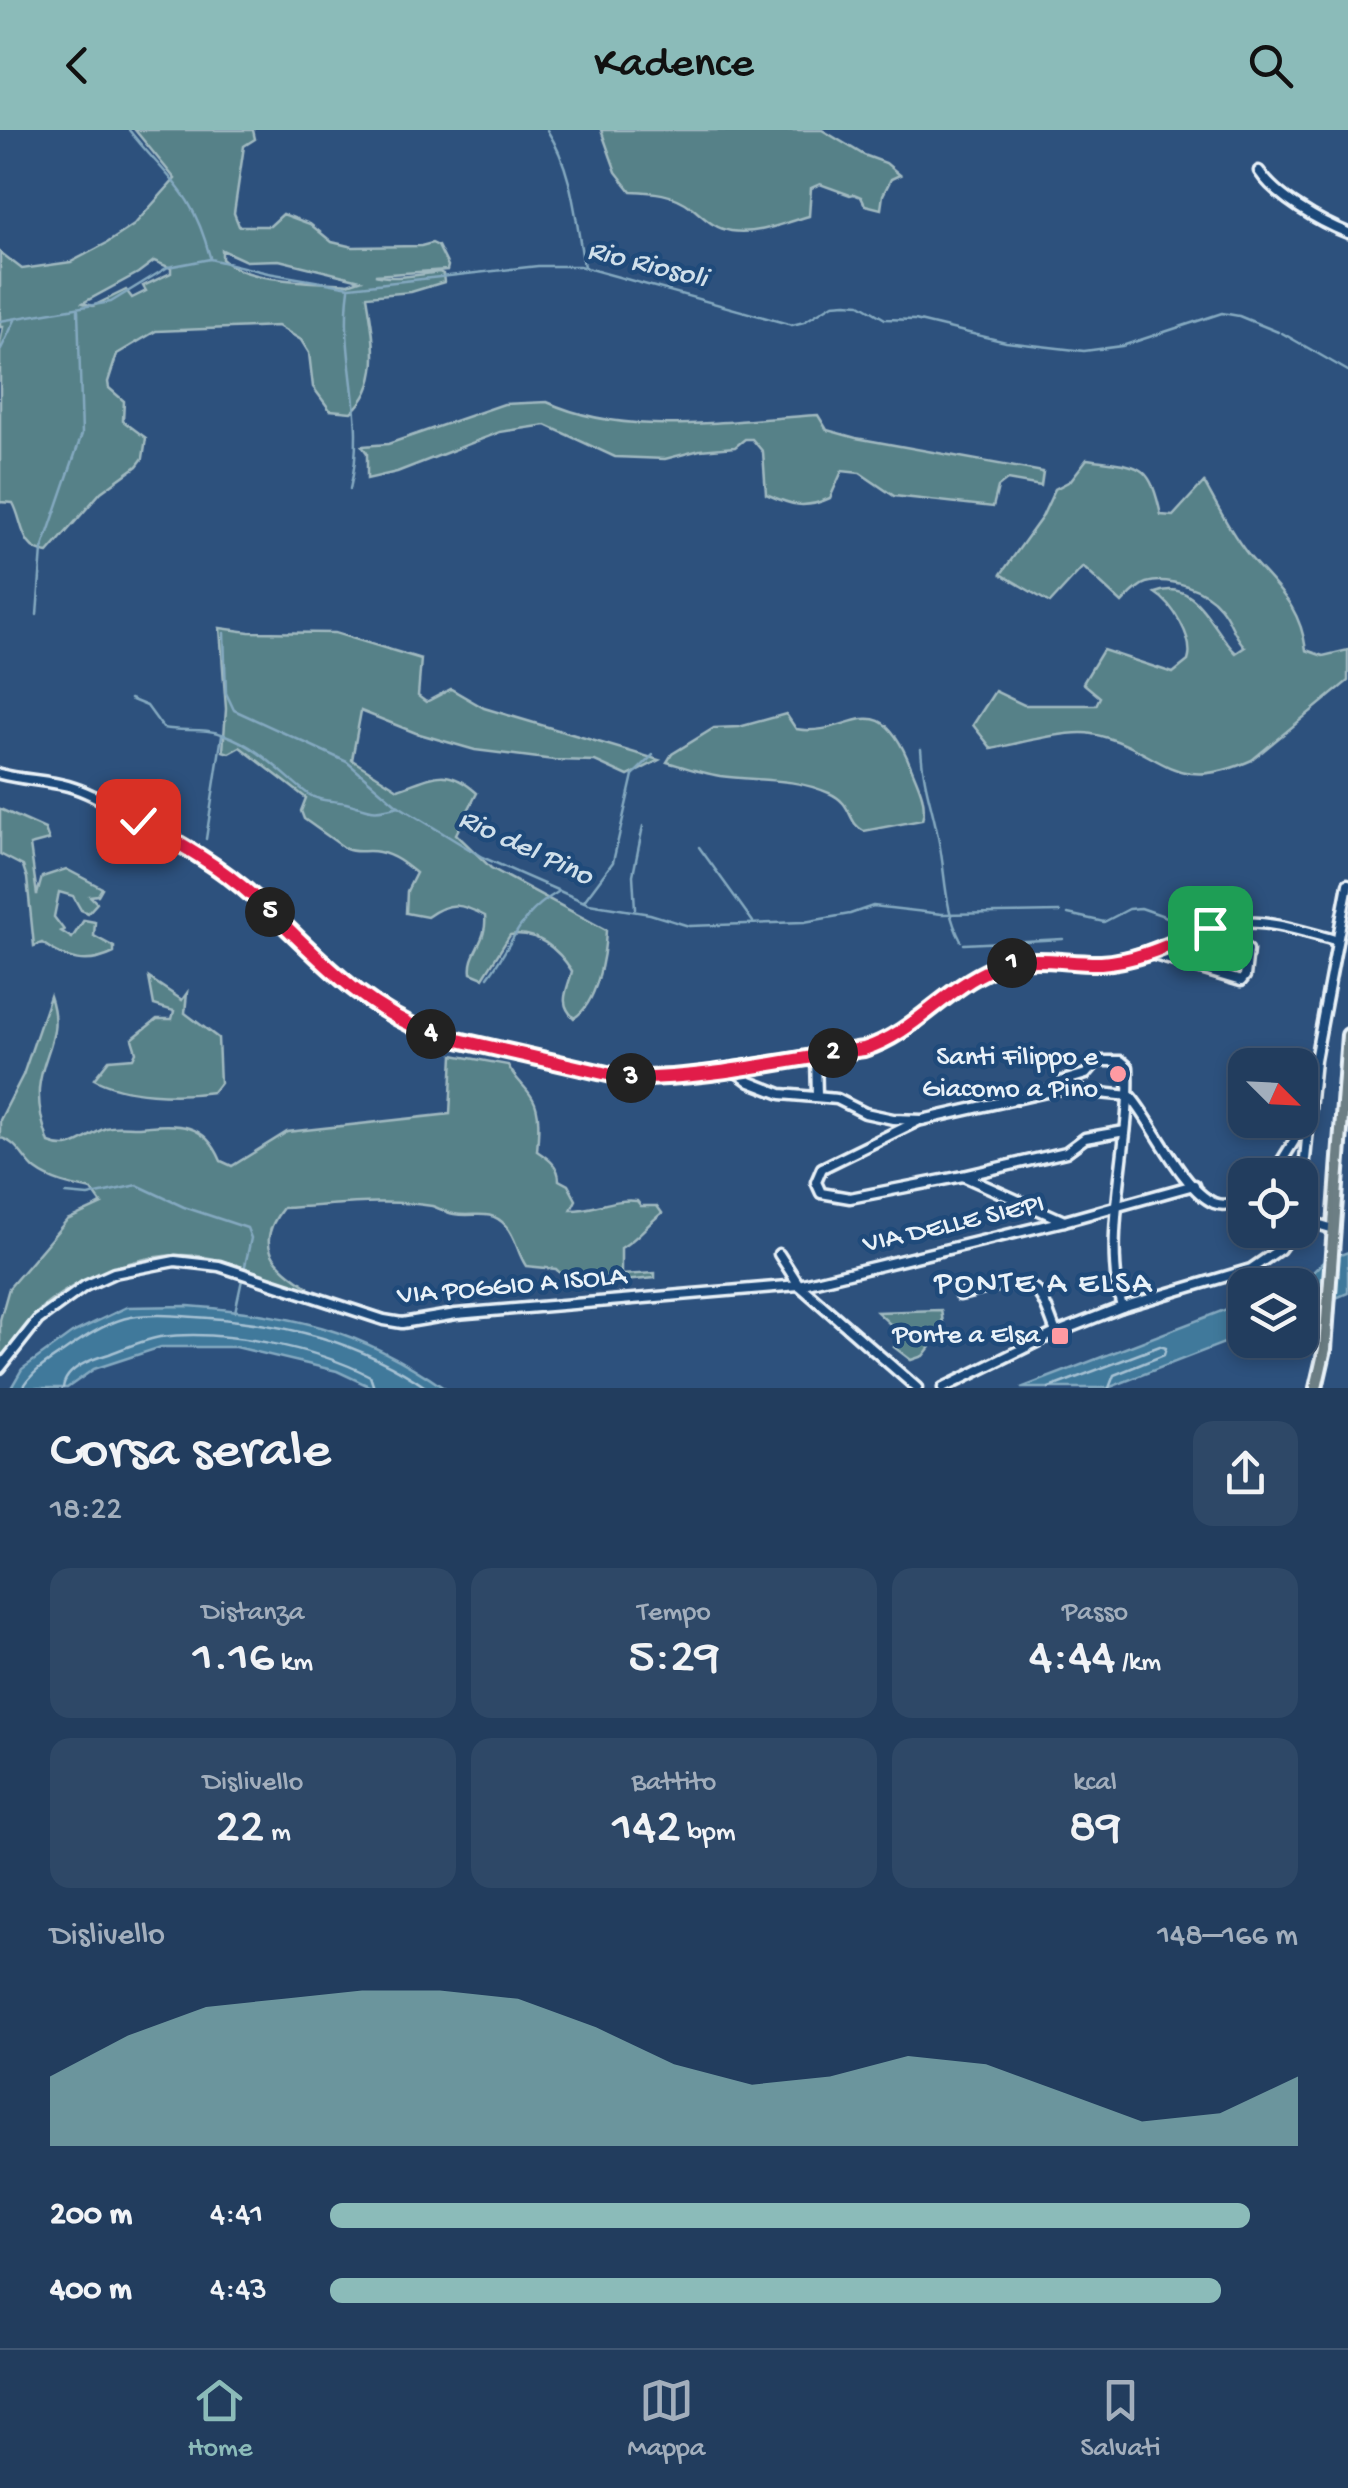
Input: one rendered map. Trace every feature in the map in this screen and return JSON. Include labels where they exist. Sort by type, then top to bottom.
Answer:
[{"type":"main road","points":[[1316,1388],[1328,1322],[1348,1035]]},
{"type":"street","points":[[1259,171],[1265,180],[1316,219],[1348,233]]},
{"type":"street","points":[[0,774],[88,793],[192,852],[253,896],[333,975],[406,1024],[432,1034],[625,1078],[732,1069],[885,1042],[972,979],[997,966],[1030,959],[1101,963],[1148,954],[1221,926],[1252,922],[1335,940]]},
{"type":"street","points":[[1317,1048],[1348,884]]},
{"type":"street","points":[[1148,954],[1241,981],[1248,950],[1220,938],[1221,926]]},
{"type":"street","points":[[816,1056],[817,1096]]},
{"type":"street","points":[[1060,1089],[1063,1080],[1086,1074],[1097,1061],[1121,1062],[1128,1067],[1130,1096],[1116,1259],[1116,1288],[1122,1307]]},
{"type":"street","points":[[732,1069],[750,1082],[781,1094],[837,1100],[878,1117],[922,1120]]},
{"type":"street","points":[[1126,1132],[1085,1138],[1066,1152],[850,1198],[832,1197],[817,1188],[822,1168],[922,1120],[1060,1089],[1130,1096]]},
{"type":"street","points":[[1130,1096],[1194,1185],[1212,1202],[1228,1204]]},
{"type":"street","points":[[963,1176],[1064,1222]]},
{"type":"street","name":"VIA DELLE SIEPI","points":[[799,1285],[1064,1222],[1194,1185]]},
{"type":"street","points":[[1318,1226],[1334,1233]]},
{"type":"street","points":[[943,1388],[1056,1332],[1122,1307],[1250,1268],[1281,1248]]},
{"type":"street","points":[[779,1254],[799,1285],[917,1388]]},
{"type":"street","name":"VIA POGGIO A ISOLA","points":[[0,1368],[49,1311],[85,1286],[114,1273],[175,1261],[199,1261],[402,1323],[456,1314],[799,1285]]},
{"type":"street","points":[[960,1295],[1025,1285],[1039,1292],[1056,1332]]},
{"type":"green space","points":[[135,130],[253,130],[255,139],[244,146],[234,213],[239,226],[270,226],[283,214],[310,224],[332,242],[353,247],[432,243],[438,246],[447,270],[375,275],[398,277],[439,272],[444,282],[411,292],[367,296],[374,342],[373,373],[362,400],[351,412],[330,410],[313,387],[309,353],[301,340],[278,326],[156,331],[117,354],[109,388],[124,401],[123,421],[146,438],[143,458],[101,492],[48,553],[39,551],[24,534],[13,503],[0,502],[0,252],[22,269],[71,262],[134,225],[175,179]],"holes":[[[222,250],[246,261],[279,260],[360,280],[348,284],[264,277],[233,267],[222,259]],[[154,261],[171,268],[171,273],[143,286],[146,291],[132,298],[126,290],[93,306],[83,303]]]},
{"type":"green space","points":[[601,130],[822,130],[886,163],[900,175],[891,179],[881,209],[865,205],[854,194],[820,184],[811,188],[809,216],[761,230],[731,231],[714,225],[677,199],[631,191],[616,172]]},
{"type":"green space","points":[[547,402],[578,413],[645,424],[818,415],[827,430],[856,438],[1043,472],[1041,486],[1007,480],[998,487],[993,507],[894,496],[860,473],[842,471],[830,498],[798,505],[766,494],[763,452],[752,439],[735,447],[665,459],[615,457],[546,425],[500,432],[397,472],[367,479],[367,453],[362,446],[388,444],[504,404]]},
{"type":"green space","points":[[1087,459],[1139,469],[1152,484],[1161,515],[1173,516],[1204,482],[1243,548],[1293,610],[1306,650],[1323,656],[1348,650],[1348,681],[1252,760],[1202,774],[1184,772],[1116,741],[1083,733],[992,749],[973,725],[995,691],[1024,705],[1096,705],[1100,697],[1083,683],[1103,650],[1173,673],[1188,661],[1188,643],[1175,614],[1155,593],[1182,592],[1202,608],[1236,653],[1245,647],[1220,607],[1186,586],[1165,581],[1146,583],[1122,603],[1083,567],[1050,603],[1001,574],[1042,517],[1055,489],[1070,481]]},
{"type":"green space","points":[[220,628],[335,633],[421,659],[418,696],[426,702],[451,689],[484,708],[659,760],[628,776],[595,761],[475,750],[416,733],[361,711],[352,760],[398,789],[439,776],[466,784],[477,793],[456,834],[491,868],[606,930],[598,978],[582,1011],[574,1018],[566,1007],[572,971],[553,949],[529,935],[510,935],[483,978],[471,973],[472,959],[484,933],[485,916],[456,906],[442,908],[427,917],[406,913],[407,891],[416,873],[384,853],[346,849],[304,819],[301,811],[306,798],[240,747],[229,753],[223,751],[226,709]]},
{"type":"green space","points":[[786,714],[796,729],[815,730],[861,719],[874,719],[886,726],[899,741],[919,787],[924,807],[922,820],[864,831],[837,797],[815,788],[720,776],[667,762],[672,754],[714,728],[739,727]]},
{"type":"green space","points":[[0,809],[45,829],[49,840],[30,845],[37,895],[42,877],[66,869],[102,888],[98,895],[90,896],[97,903],[88,913],[81,910],[73,896],[59,892],[54,917],[64,930],[61,931],[72,938],[84,920],[95,922],[94,936],[114,947],[114,953],[77,960],[42,943],[34,946],[23,866],[0,854]]},
{"type":"green space","points":[[149,978],[182,1000],[187,993],[185,1013],[218,1038],[220,1083],[213,1092],[152,1094],[120,1089],[94,1079],[109,1060],[133,1058],[136,1052],[132,1039],[157,1019],[172,1019],[174,1011],[154,1005]]},
{"type":"green space","points":[[50,996],[55,1023],[39,1096],[49,1143],[72,1145],[113,1127],[176,1126],[197,1131],[221,1161],[232,1166],[287,1132],[450,1114],[453,1055],[508,1065],[536,1105],[537,1151],[555,1167],[559,1180],[568,1185],[576,1200],[571,1210],[637,1201],[641,1206],[657,1206],[662,1213],[621,1248],[621,1275],[655,1273],[655,1278],[612,1282],[610,1276],[566,1279],[556,1269],[526,1266],[509,1229],[487,1215],[454,1214],[432,1206],[395,1203],[283,1208],[269,1233],[269,1244],[277,1262],[308,1287],[308,1292],[214,1259],[182,1255],[145,1259],[87,1279],[53,1299],[28,1322],[0,1359],[0,1320],[9,1288],[67,1220],[102,1204],[92,1190],[42,1174],[11,1143],[0,1138],[0,1120],[23,1075]]},
{"type":"green space","points":[[941,1310],[944,1329],[923,1356],[911,1360],[894,1347],[903,1336],[877,1312]]},
{"type":"water","points":[[1348,1252],[1348,1293],[1318,1306],[1317,1268],[1324,1261]]},
{"type":"water","points":[[188,1306],[259,1314],[322,1328],[382,1351],[444,1388],[373,1388],[337,1371],[236,1347],[161,1347],[94,1369],[67,1388],[11,1388],[22,1369],[72,1333],[127,1307]]},
{"type":"water","points":[[1228,1309],[1228,1342],[1108,1388],[1021,1388]]},
{"type":"waterway","points":[[129,130],[187,200],[210,257]]},
{"type":"waterway","points":[[547,130],[568,179],[584,267]]},
{"type":"waterway","name":"Rio Riosoli","points":[[0,321],[111,302],[168,267],[210,259],[350,287],[538,266],[579,266],[792,325],[833,304],[860,304],[885,319],[915,320],[1006,342],[1084,351],[1122,346],[1222,313],[1278,332]]},
{"type":"waterway","points":[[349,289],[347,340],[356,438],[350,489]]},
{"type":"waterway","points":[[37,615],[42,550],[82,434],[78,310]]},
{"type":"waterway","points":[[0,351],[15,320]]},
{"type":"waterway","name":"Rio Riosoli","points":[[1282,333],[1348,371]]},
{"type":"waterway","name":"Rio del Pino","points":[[224,633],[226,693],[234,710],[347,762],[397,805],[482,857],[589,904],[650,914],[689,926],[804,922],[873,906],[942,914],[1060,912]]},
{"type":"waterway","name":"Rio del Pino","points":[[130,699],[147,706],[163,728],[209,731],[237,740],[313,797],[371,810],[399,806]]},
{"type":"waterway","points":[[206,839],[222,735]]},
{"type":"waterway","points":[[921,749],[948,905],[961,941]]},
{"type":"waterway","points":[[584,901],[613,862],[633,775],[653,755]]},
{"type":"waterway","points":[[635,909],[633,875],[643,826]]},
{"type":"waterway","points":[[699,847],[753,922]]},
{"type":"waterway","points":[[488,977],[525,920],[558,892]]},
{"type":"waterway","name":"Rio del Pino","points":[[1068,914],[1104,922],[1129,909],[1141,908],[1193,926]]},
{"type":"waterway","points":[[964,944],[1063,939]]},
{"type":"waterway","points":[[66,1194],[88,1196],[137,1185],[184,1207],[247,1228],[251,1238],[235,1312]]},
{"type":"place","name":"Santi Filippo e Giacomo a Pino","points":[[1118,1074]]},
{"type":"place","name":"Ponte a Elsa","points":[[1060,1336]]},
{"type":"district","name":"PONTE A ELSA","points":[[1044,1285]]},
{"type":"route","points":[[138,821],[224,873],[293,933],[333,975],[406,1024],[432,1034],[625,1078],[711,1072],[864,1049],[912,1026],[972,979],[997,966],[1030,959],[1101,963],[1128,959],[1210,928]]}]
